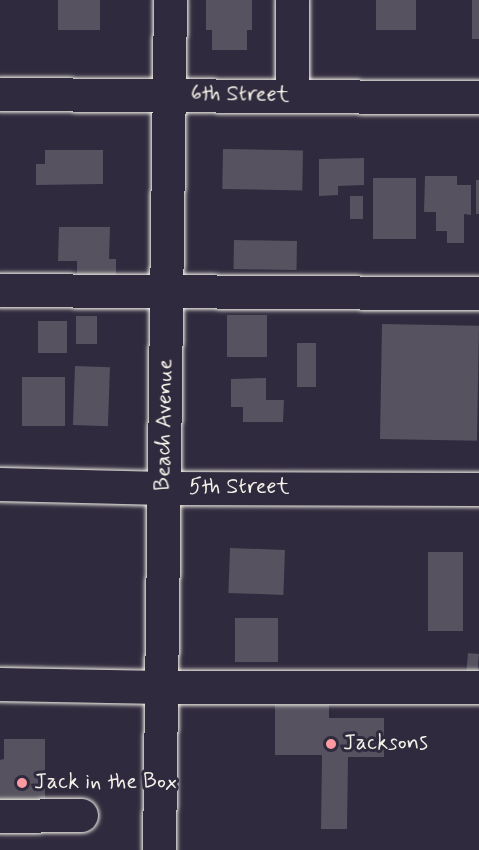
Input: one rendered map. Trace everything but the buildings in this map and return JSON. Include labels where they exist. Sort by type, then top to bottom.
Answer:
[{"type":"street","name":"Beach Avenue","points":[[159,850],[170,0]]},
{"type":"street","points":[[292,0],[292,96]]},
{"type":"street","name":"6th Street","points":[[0,94],[479,97]]},
{"type":"street","points":[[0,290],[479,293]]},
{"type":"street","name":"5th Street","points":[[0,483],[164,488],[479,489]]},
{"type":"street","points":[[0,684],[162,687],[479,687]]},
{"type":"street","points":[[0,816],[81,815]]},
{"type":"place","name":"Jacksons","points":[[331,744]]},
{"type":"place","name":"Jack in the Box","points":[[22,783]]}]
